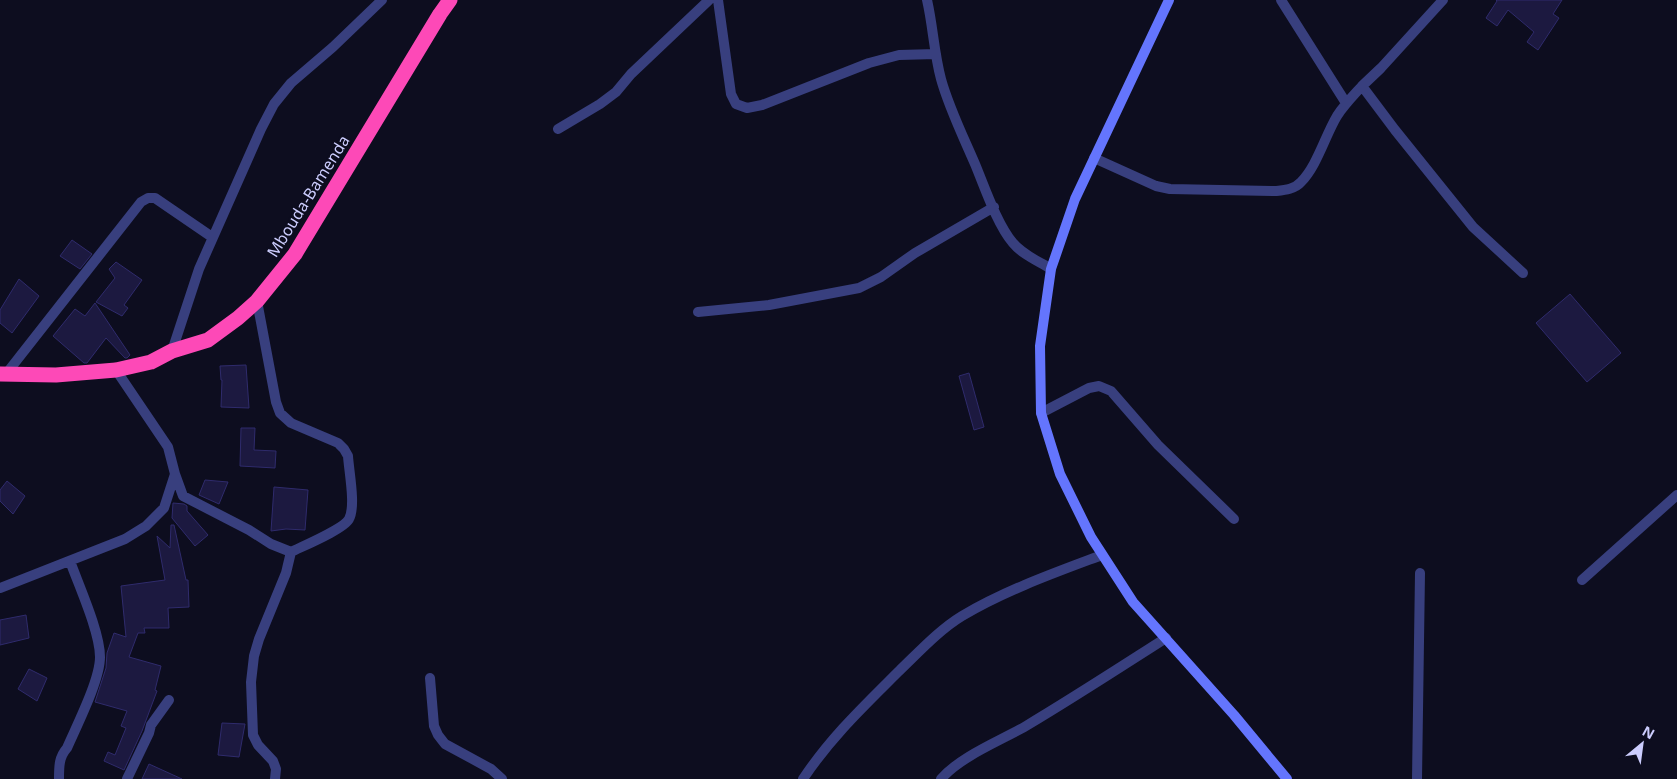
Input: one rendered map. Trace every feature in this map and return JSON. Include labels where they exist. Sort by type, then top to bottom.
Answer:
[{"type":"highway","name":"Mbouda-Bamenda","points":[[3,374],[56,375],[116,370],[151,362],[172,352],[208,340],[257,301],[296,254],[450,0]]},
{"type":"street","points":[[172,352],[198,269],[260,129],[274,104],[291,84],[382,0]]},
{"type":"street","points":[[558,129],[600,104],[616,92],[632,74],[709,0]]},
{"type":"street","points":[[718,0],[731,94],[736,104],[747,108],[762,105],[870,63],[898,55],[936,54]]},
{"type":"street","points":[[927,0],[940,78],[994,207],[1007,234],[1015,245],[1051,269]]},
{"type":"street","points":[[1170,0],[1075,199],[1051,269],[1040,346],[1041,413],[1060,474],[1090,537],[1132,602],[1234,715],[1288,779]]},
{"type":"street","points":[[1281,0],[1346,103]]},
{"type":"street","points":[[1094,158],[1156,186],[1170,189],[1276,191],[1291,189],[1300,184],[1309,172],[1336,117],[1346,103],[1443,0]]},
{"type":"street","points":[[1362,86],[1473,227],[1522,272]]},
{"type":"street","points":[[3,374],[141,202],[148,198],[155,198],[212,238]]},
{"type":"street","points":[[698,312],[769,305],[859,288],[881,277],[915,253],[994,207]]},
{"type":"street","points":[[116,370],[168,447],[183,496],[249,530],[271,544],[291,552],[341,527],[349,520],[352,508],[348,456],[338,443],[291,423],[280,413],[276,402],[257,301]]},
{"type":"street","points":[[1041,413],[1089,388],[1099,386],[1111,391],[1158,445],[1234,519]]},
{"type":"street","points":[[0,588],[125,540],[146,526],[164,508],[175,474]]},
{"type":"street","points":[[1582,580],[1677,495]]},
{"type":"street","points":[[275,779],[276,769],[273,761],[258,745],[253,735],[251,682],[254,656],[259,639],[286,574],[291,552]]},
{"type":"street","points":[[803,779],[821,752],[848,721],[924,647],[960,617],[998,596],[1102,555]]},
{"type":"street","points":[[59,779],[61,755],[68,748],[97,675],[100,657],[97,637],[70,561]]},
{"type":"street","points":[[1418,779],[1420,573]]},
{"type":"street","points":[[942,779],[967,759],[1051,711],[1166,638]]},
{"type":"street","points":[[430,678],[434,726],[438,736],[446,744],[491,769],[502,779]]},
{"type":"street","points":[[127,779],[151,726],[169,700]]},
{"type":"building","points":[[1496,0],[1562,0],[1553,14],[1559,18],[1538,50],[1527,42],[1534,32],[1508,10],[1497,26],[1486,18]]},
{"type":"building","points":[[72,240],[92,254],[80,269],[60,256]]},
{"type":"building","points":[[116,262],[142,280],[124,305],[128,308],[122,316],[96,302],[115,278],[109,269]]},
{"type":"building","points":[[19,279],[39,296],[12,333],[0,323],[0,310]]},
{"type":"building","points":[[1570,294],[1621,353],[1587,382],[1536,323]]},
{"type":"building","points":[[95,303],[130,355],[127,358],[106,338],[87,363],[84,363],[53,336],[75,309],[85,316]]},
{"type":"building","points":[[246,365],[249,408],[221,407],[222,380],[220,366]]},
{"type":"building","points":[[969,373],[984,427],[974,430],[959,376]]},
{"type":"building","points":[[241,428],[255,428],[254,450],[276,451],[275,468],[240,466]]},
{"type":"building","points":[[205,480],[228,482],[219,504],[199,495]]},
{"type":"building","points":[[7,481],[25,496],[13,514],[0,501],[0,490]]},
{"type":"building","points":[[274,487],[308,490],[305,530],[286,529],[271,531]]},
{"type":"building","points":[[173,503],[187,506],[187,511],[208,535],[195,546],[172,518]]},
{"type":"building","points":[[171,525],[174,525],[186,580],[188,580],[189,607],[168,608],[169,628],[144,628],[145,633],[138,633],[129,657],[161,666],[155,690],[157,691],[142,731],[124,770],[104,761],[108,752],[115,755],[126,728],[121,726],[127,711],[95,702],[106,668],[107,653],[114,633],[126,637],[121,586],[165,580],[157,536],[170,548]]},
{"type":"building","points":[[26,615],[29,638],[0,645],[0,620]]},
{"type":"building","points":[[29,669],[47,678],[37,701],[18,689]]},
{"type":"building","points":[[222,723],[245,724],[239,757],[218,755]]},
{"type":"building","points":[[149,764],[182,779],[142,779]]}]
